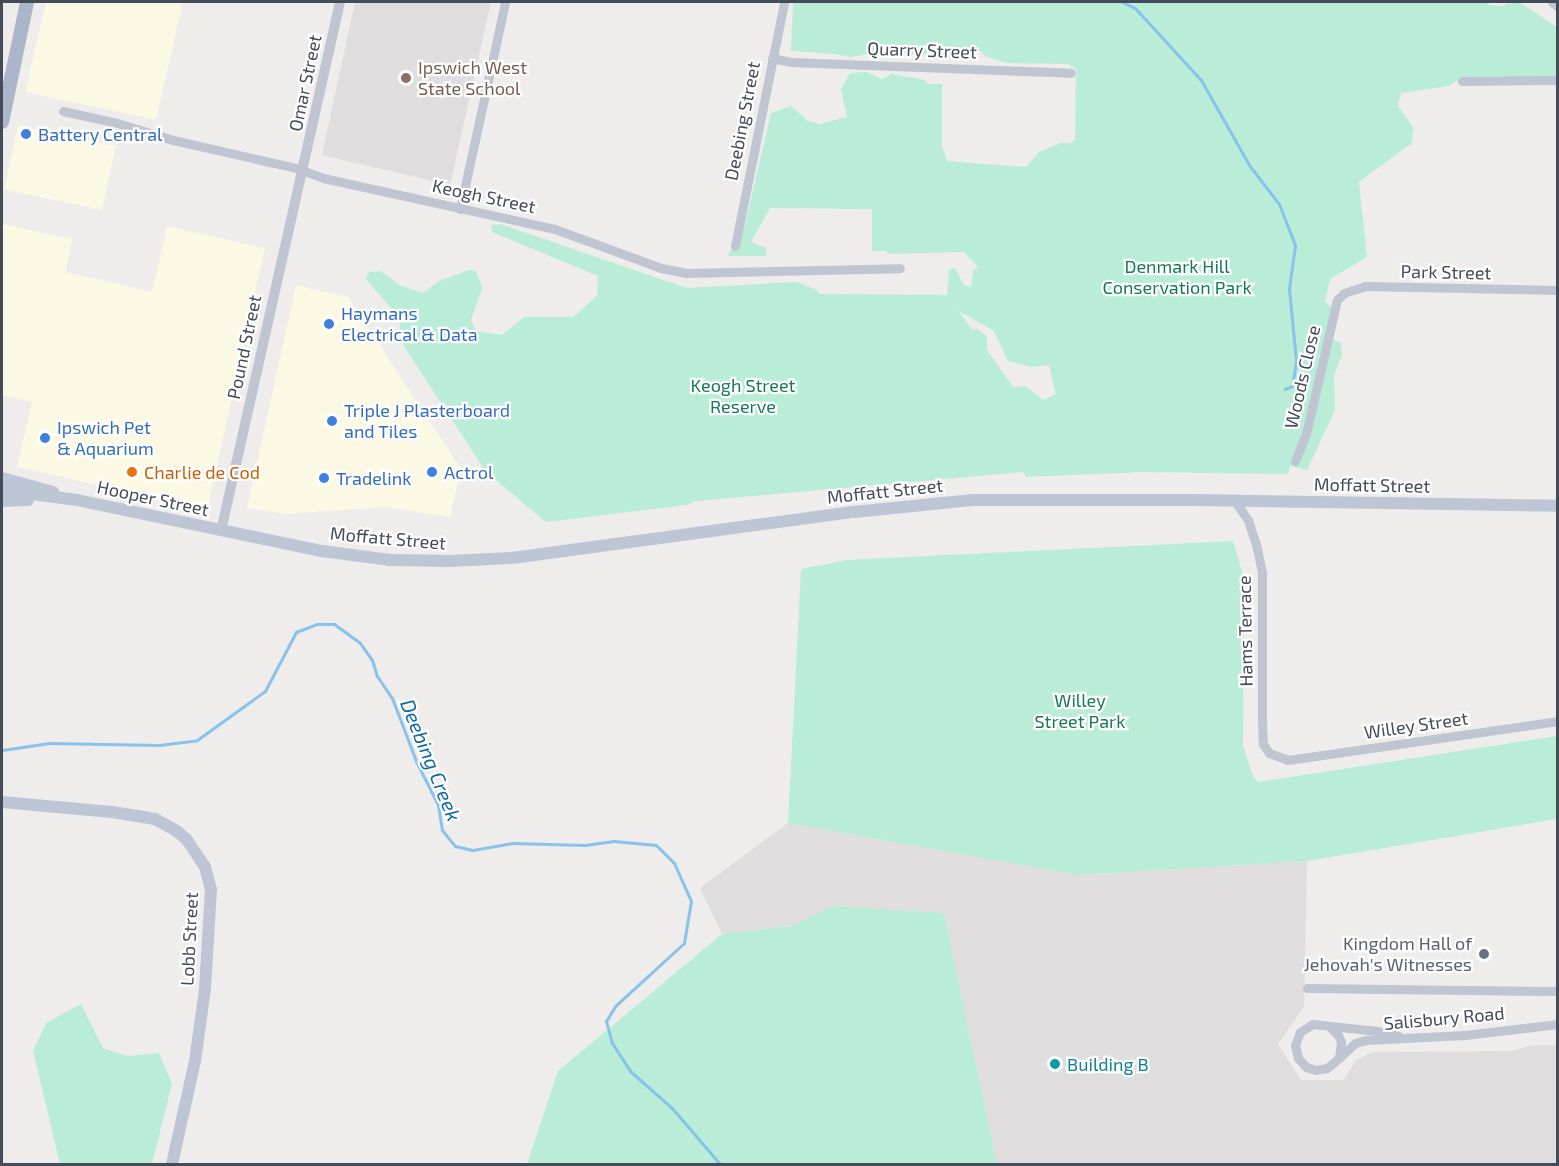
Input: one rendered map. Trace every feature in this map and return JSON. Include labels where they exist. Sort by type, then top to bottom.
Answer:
[{"type":"main road","points":[[2,122],[4,101],[27,2]]},
{"type":"main road","name":"Hooper Street","points":[[2,478],[77,500],[221,531]]},
{"type":"main road","name":"Hooper Street","points":[[2,490],[77,500]]},
{"type":"main road","name":"Moffatt Street","points":[[221,531],[334,553],[390,560],[451,561],[512,558],[914,504],[1018,498],[1557,506]]},
{"type":"main road","points":[[2,501],[77,500]]},
{"type":"main road","name":"Lobb Street","points":[[2,802],[112,812],[155,819],[177,831],[187,840],[205,867],[211,890],[205,989],[195,1061],[172,1164]]},
{"type":"street","name":"Omar Street","points":[[302,171],[339,2]]},
{"type":"street","points":[[460,209],[505,2]]},
{"type":"street","name":"Deebing Street","points":[[735,246],[784,2]]},
{"type":"street","points":[[1552,2],[1557,7]]},
{"type":"street","name":"Quarry Street","points":[[772,58],[791,62],[1071,73]]},
{"type":"street","points":[[1462,81],[1557,80]]},
{"type":"street","name":"Keogh Street","points":[[63,111],[323,178],[555,228],[661,268],[687,273],[900,268]]},
{"type":"street","name":"Pound Street","points":[[221,531],[302,171]]},
{"type":"street","name":"Park Street","points":[[1337,300],[1353,288],[1365,286],[1557,290]]},
{"type":"street","name":"Woods Close","points":[[1295,461],[1306,434],[1337,300]]},
{"type":"street","name":"Hams Terrace","points":[[1235,501],[1250,528],[1262,573],[1263,744],[1269,753],[1280,759]]},
{"type":"street","name":"Willey Street","points":[[1280,759],[1557,721]]},
{"type":"street","name":"Salisbury Road","points":[[1307,988],[1557,991]]},
{"type":"street","points":[[1329,1026],[1341,1042],[1339,1058],[1327,1068],[1316,1070],[1302,1063],[1296,1052],[1296,1038],[1306,1027],[1317,1023],[1403,1037]]},
{"type":"street","name":"Salisbury Road","points":[[1339,1058],[1360,1041],[1465,1035],[1557,1024]]},
{"type":"shaded area","points":[[46,2],[183,2],[156,120],[25,92]]},
{"type":"shaded area","name":"Ipswich West State School","points":[[355,2],[491,2],[450,185],[322,155]]},
{"type":"shaded area","points":[[18,125],[116,146],[102,210],[4,190]]},
{"type":"shaded area","points":[[2,224],[72,239],[66,272],[152,292],[167,226],[265,248],[207,510],[17,467],[32,402],[2,395]]},
{"type":"shaded area","points":[[296,285],[348,297],[461,469],[450,517],[387,507],[285,514],[247,508]]},
{"type":"shaded area","points":[[788,823],[1078,875],[1307,861],[1304,1007],[1278,1044],[1301,1080],[1344,1080],[1356,1060],[1373,1052],[1512,1051],[1532,1045],[1557,1045],[1557,1164],[997,1164],[944,913],[833,906],[791,926],[722,934],[700,888]]},
{"type":"green space","points":[[793,2],[1489,2],[1489,5],[1502,6],[1510,2],[1519,2],[1557,27],[1557,77],[1462,77],[1449,86],[1401,93],[1398,106],[1413,127],[1412,143],[1359,182],[1367,257],[1330,279],[1325,301],[1332,308],[1334,340],[1341,343],[1342,355],[1334,376],[1335,410],[1307,470],[1290,466],[1288,474],[1144,472],[1026,477],[1024,472],[696,501],[687,505],[546,522],[486,472],[402,343],[399,317],[366,279],[369,272],[381,271],[399,285],[423,293],[439,281],[469,270],[476,271],[482,288],[471,320],[476,331],[502,335],[524,317],[573,317],[597,296],[598,276],[492,232],[491,225],[500,224],[687,288],[796,282],[815,289],[820,294],[947,295],[949,269],[955,268],[964,285],[971,287],[973,270],[978,267],[964,252],[888,254],[886,251],[872,251],[872,209],[770,208],[751,242],[766,248],[767,256],[728,256],[731,249],[740,246],[771,113],[791,106],[808,121],[820,124],[847,117],[841,89],[850,73],[866,72],[882,79],[892,74],[925,80],[928,84],[942,84],[942,146],[947,161],[1026,167],[1039,152],[1060,143],[1071,143],[1075,139],[1076,69],[1068,64],[1007,63],[985,56],[981,51],[955,49],[925,55],[878,52],[851,57],[791,51]],"holes":[[[959,311],[994,331],[1008,361],[1032,367],[1049,365],[1056,394],[1043,400],[1025,386],[1013,387],[987,350],[987,337],[978,329],[972,330]]]},
{"type":"green space","name":"Willey Street Park","points":[[1233,541],[1244,578],[1243,746],[1253,776],[1258,782],[1557,736],[1557,819],[1307,861],[1078,875],[788,823],[801,569],[847,560]]},
{"type":"green space","points":[[833,906],[944,913],[997,1164],[527,1164],[558,1071],[722,934],[791,926]]},
{"type":"green space","points":[[81,1004],[103,1048],[127,1056],[159,1053],[172,1084],[152,1164],[60,1164],[33,1051],[46,1023]]},
{"type":"waterway","points":[[1122,2],[1135,8],[1201,80],[1249,165],[1279,204],[1295,245],[1289,289],[1296,361],[1292,386],[1285,389]]},
{"type":"waterway","name":"Deebing Creek","points":[[2,750],[49,743],[159,745],[197,740],[265,691],[296,632],[317,624],[334,624],[360,643],[372,660],[377,676],[392,698],[416,761],[438,805],[442,830],[455,846],[473,850],[512,843],[585,845],[614,841],[656,845],[674,863],[691,901],[684,943],[616,1005],[606,1021],[612,1043],[630,1071],[672,1108],[720,1164]]},
{"type":"place","name":"Ipswich West State School","points":[[406,78]]},
{"type":"place","name":"Battery Central","points":[[26,134]]},
{"type":"place","name":"Haymans Electrical & Data","points":[[329,324]]},
{"type":"place","name":"Triple J Plasterboard and Tiles","points":[[332,421]]},
{"type":"place","name":"Ipswich Pet & Aquarium","points":[[45,438]]},
{"type":"place","name":"Charlie de Cod","points":[[132,472]]},
{"type":"place","name":"Actrol","points":[[432,472]]},
{"type":"place","name":"Tradelink","points":[[324,478]]},
{"type":"place","name":"Kingdom Hall of Jehovah's Witnesses","points":[[1484,954]]},
{"type":"place","name":"Building B","points":[[1055,1064]]},
{"type":"park label","name":"Denmark Hill Conservation Park","points":[[1177,277]]},
{"type":"park label","name":"Keogh Street Reserve","points":[[743,396]]}]
